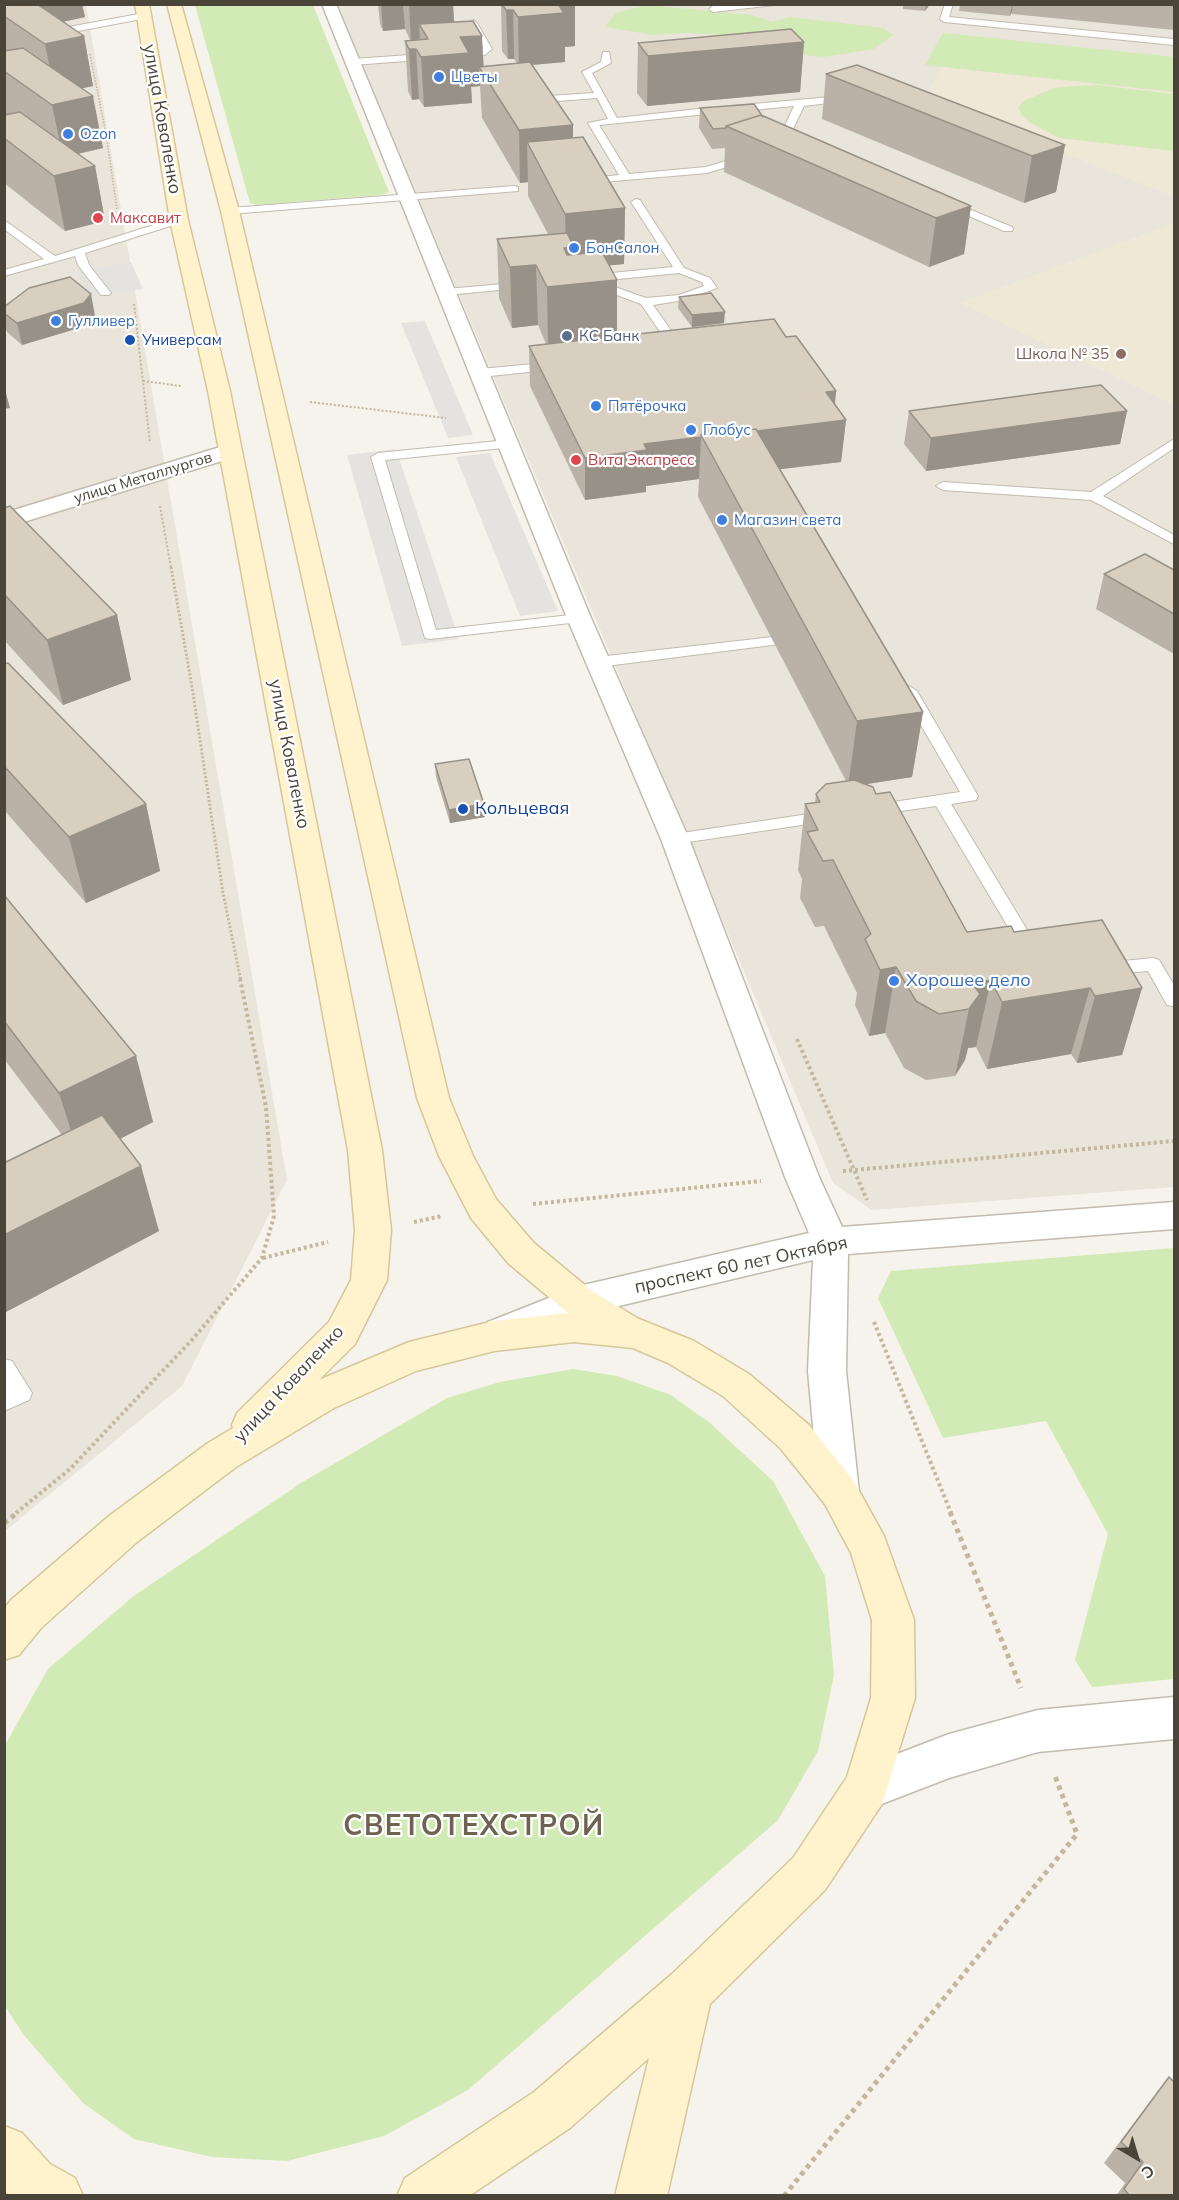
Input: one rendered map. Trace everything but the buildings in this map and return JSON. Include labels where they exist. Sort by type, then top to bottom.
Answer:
[{"type":"main road","name":"улица Коваленко","points":[[159,11],[205,215],[272,397],[257,448],[365,1150],[373,1230],[369,1280],[342,1333],[222,1455]]},
{"type":"main road","name":"улица Коваленко","points":[[159,11],[205,215],[219,391],[257,448],[433,1098],[456,1156],[483,1208],[521,1253],[579,1301],[637,1334]]},
{"type":"main road","points":[[4,1641],[26,1614],[123,1529],[222,1455],[321,1397],[409,1357],[494,1336],[574,1327],[637,1334],[681,1352],[736,1385],[795,1437],[839,1492],[870,1549],[893,1620],[893,1698],[866,1788],[809,1874],[689,1991],[552,2110],[423,2196]]},
{"type":"main road","points":[[641,2196],[689,1991]]},
{"type":"street","points":[[329,4],[579,618],[675,839],[802,1177],[831,1242],[827,1371],[839,1492]]},
{"type":"street","name":"улица Металлургов","points":[[4,521],[154,473],[257,448]]},
{"type":"street","name":"проспект 60 лет Октября","points":[[494,1336],[579,1301],[831,1242],[1174,1215]]},
{"type":"street","points":[[866,1788],[949,1756],[1038,1731],[1174,1718]]},
{"type":"lane","points":[[713,9],[779,4]]},
{"type":"lane","points":[[949,4],[944,19],[1174,42]]},
{"type":"lane","points":[[4,42],[159,11]]},
{"type":"lane","points":[[353,62],[482,53],[488,49],[473,23]]},
{"type":"lane","points":[[606,54],[606,63],[587,72],[614,121]]},
{"type":"lane","points":[[533,87],[546,99],[600,96]]},
{"type":"lane","points":[[729,109],[841,99]]},
{"type":"lane","points":[[800,103],[787,132],[795,143],[811,146]]},
{"type":"lane","points":[[626,178],[593,123],[706,111]]},
{"type":"lane","points":[[574,183],[707,170],[759,154]]},
{"type":"lane","points":[[5,273],[80,254],[123,236],[205,215],[409,196],[514,189]]},
{"type":"lane","points":[[931,197],[1008,229]]},
{"type":"lane","points":[[636,202],[680,270]]},
{"type":"lane","points":[[4,223],[53,260]]},
{"type":"lane","points":[[80,254],[84,265],[105,293]]},
{"type":"lane","points":[[680,270],[706,280],[711,288],[680,298],[645,302],[584,279],[680,270]]},
{"type":"lane","points":[[447,292],[536,284]]},
{"type":"lane","points":[[645,302],[669,336]]},
{"type":"lane","points":[[480,373],[568,364]]},
{"type":"lane","points":[[504,434],[378,458],[430,635],[579,618]]},
{"type":"lane","points":[[1094,496],[1174,443]]},
{"type":"lane","points":[[943,486],[1094,496],[1174,540]]},
{"type":"lane","points":[[598,662],[815,636]]},
{"type":"lane","points":[[675,839],[970,796],[901,678]]},
{"type":"lane","points":[[941,800],[1039,965]]},
{"type":"lane","points":[[1089,971],[1153,964],[1174,1000]]},
{"type":"lane","points":[[4,1368],[21,1393],[4,1402]]},
{"type":"path","points":[[4,1523],[70,1470],[191,1341],[262,1258],[274,1216],[266,1107],[223,893],[192,687],[154,473],[131,281],[131,262],[123,236],[106,134],[90,60],[89,24]]},
{"type":"path","points":[[143,381],[219,391]]},
{"type":"path","points":[[272,397],[504,434]]},
{"type":"path","points":[[262,1258],[373,1230],[483,1208],[853,1170],[1174,1142]]},
{"type":"shaded area","points":[[5,5],[86,5],[287,1180],[182,1386],[5,1531]]},
{"type":"shaded area","points":[[337,5],[1174,5],[1174,1187],[872,1210],[833,1183]]},
{"type":"shaded area","points":[[941,67],[1174,92],[1174,197],[924,98]]},
{"type":"shaded area","name":"Школа № 35","points":[[1174,223],[1174,405],[960,303]]},
{"type":"shaded area","points":[[131,262],[143,289],[87,297],[76,270]]},
{"type":"shaded area","points":[[425,321],[473,435],[448,438],[401,323]]},
{"type":"shaded area","points":[[396,449],[459,639],[402,646],[347,455]]},
{"type":"shaded area","points":[[490,453],[558,611],[520,616],[456,457]]},
{"type":"green space","points":[[195,5],[313,5],[389,192],[381,195],[256,205],[250,203]]},
{"type":"green space","points":[[646,5],[753,15],[771,22],[790,17],[883,28],[893,35],[874,49],[823,57],[768,51],[734,36],[689,33],[653,35],[605,27],[616,13]]},
{"type":"green space","points":[[943,33],[1174,57],[1174,92],[925,65]]},
{"type":"green space","points":[[1096,85],[1174,94],[1174,151],[1059,138],[1029,122],[1018,107],[1026,100],[1054,88]]},
{"type":"green space","points":[[1174,1248],[1174,1679],[1092,1687],[1075,1660],[1108,1534],[1046,1421],[943,1438],[878,1298],[891,1271]]},
{"type":"green space","points":[[573,1369],[617,1376],[671,1395],[710,1423],[773,1481],[825,1576],[834,1675],[818,1751],[778,1820],[468,2090],[384,2136],[287,2161],[212,2157],[134,2139],[83,2103],[23,2034],[5,2006],[5,1745],[48,1669],[135,1595],[301,1483],[447,1398],[500,1382]]},
{"type":"place","name":"Цветы","points":[[439,77]]},
{"type":"place","name":"Ozon","points":[[68,134]]},
{"type":"place","name":"Максавит","points":[[98,218]]},
{"type":"place","name":"БонСалон","points":[[574,248]]},
{"type":"place","name":"Гулливер","points":[[56,321]]},
{"type":"place","name":"КС Банк","points":[[567,336]]},
{"type":"place","name":"Универсам","points":[[130,340]]},
{"type":"place","name":"Школа № 35","points":[[1121,354]]},
{"type":"place","name":"Пятёрочка","points":[[596,406]]},
{"type":"place","name":"Глобус","points":[[691,430]]},
{"type":"place","name":"Вита Экспресс","points":[[576,460]]},
{"type":"place","name":"Магазин света","points":[[722,520]]},
{"type":"place","name":"Кольцевая","points":[[463,809]]},
{"type":"place","name":"Хорошее дело","points":[[894,981]]},
{"type":"district","name":"СВЕТОТЕХСТРОЙ","points":[[474,1827]]}]
